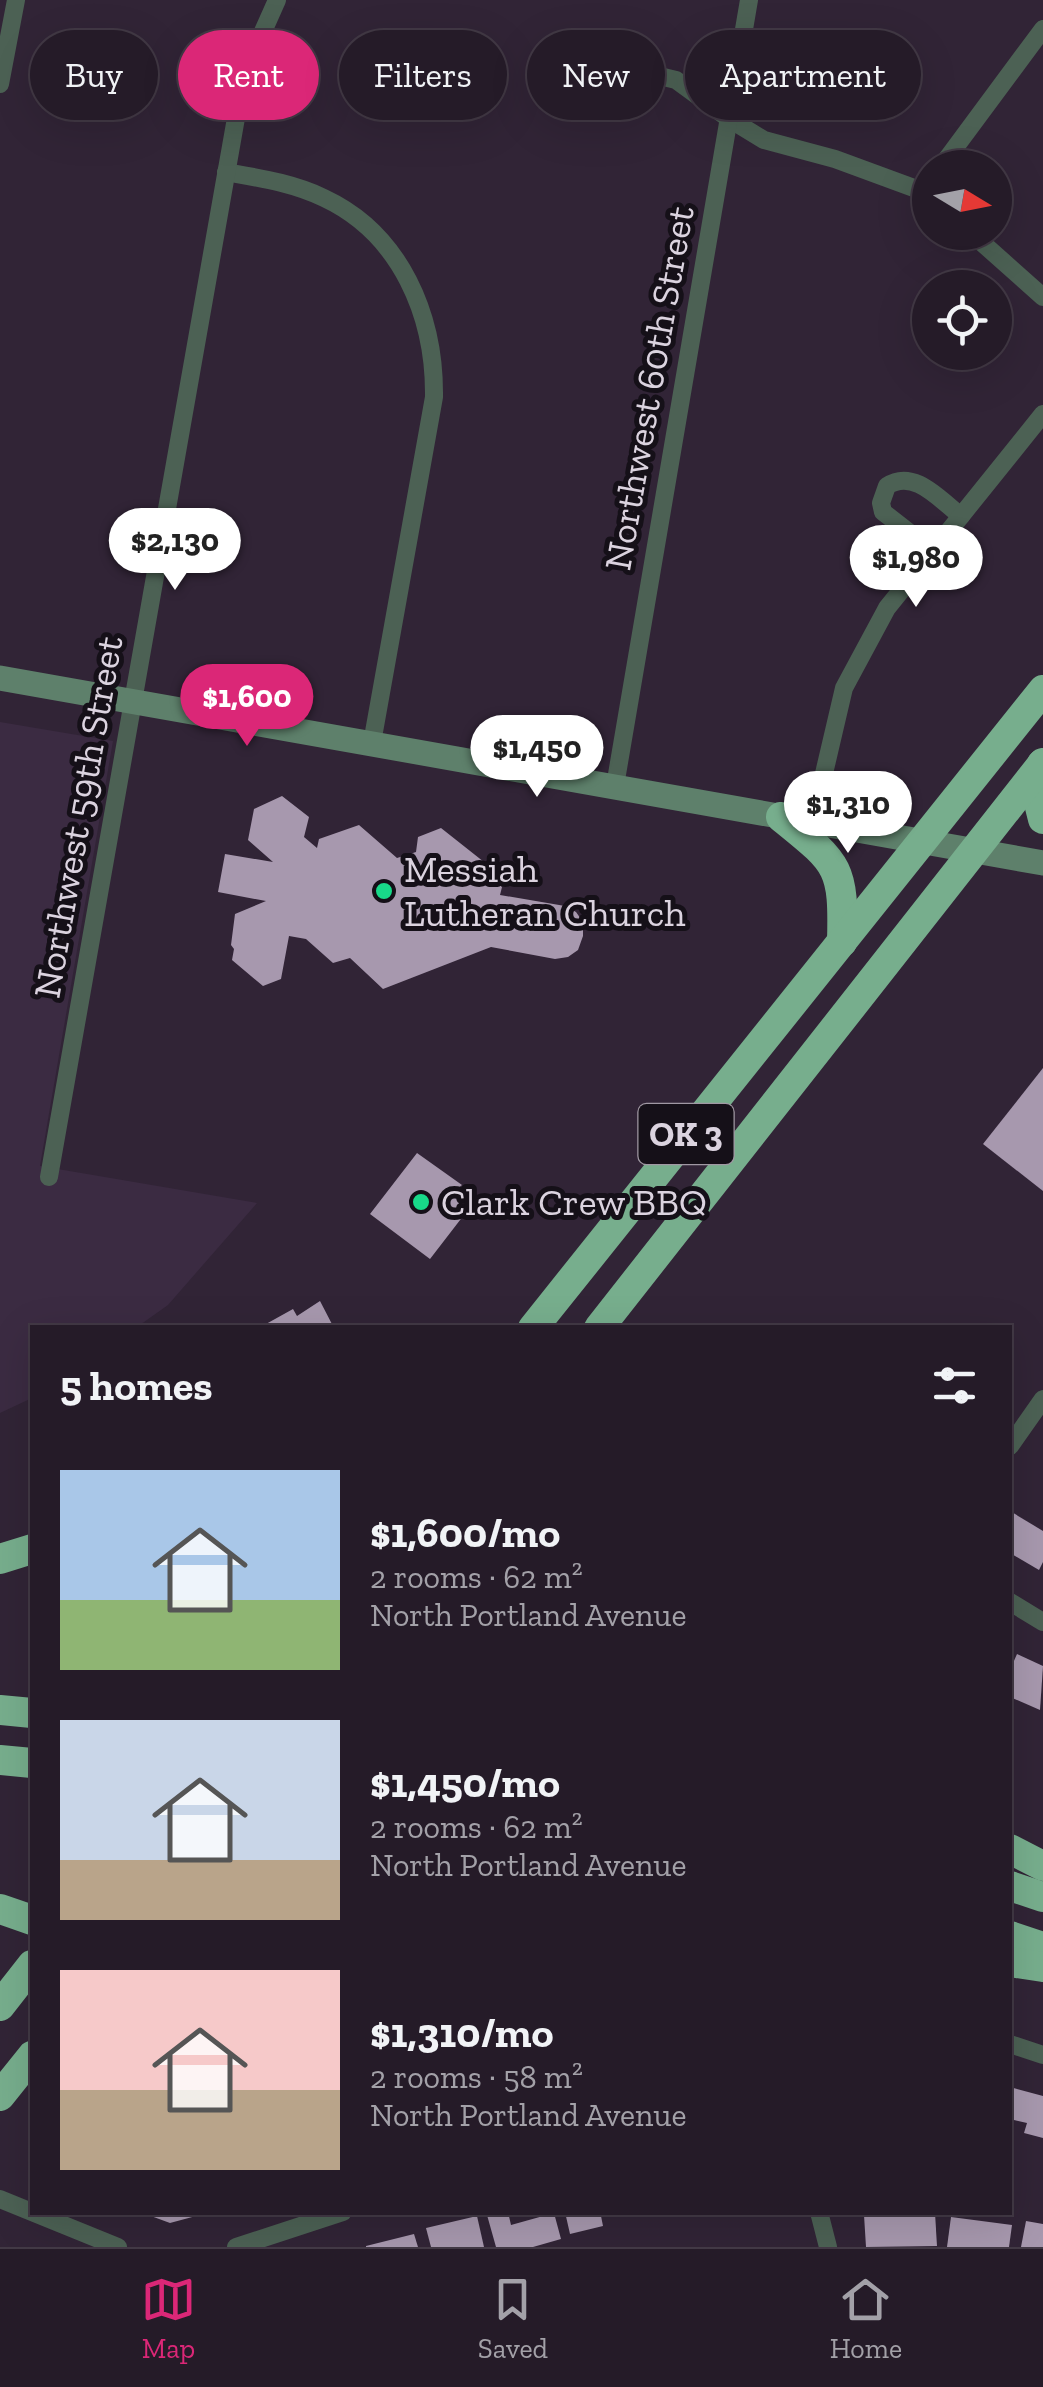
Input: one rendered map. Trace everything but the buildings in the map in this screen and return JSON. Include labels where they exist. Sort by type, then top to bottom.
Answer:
[{"type":"highway","name":"OK 3","points":[[535,1325],[1043,690]]},
{"type":"highway","name":"OK 3","points":[[602,1325],[1043,763]]},
{"type":"highway","points":[[1043,763],[1039,803],[1043,819]]},
{"type":"highway","points":[[781,817],[822,850],[838,871],[844,892],[842,942]]},
{"type":"highway","points":[[0,1559],[30,1550]]},
{"type":"highway","points":[[0,1710],[30,1713]]},
{"type":"highway","points":[[0,1760],[30,1763]]},
{"type":"highway","points":[[1012,1851],[1043,1866]]},
{"type":"highway","points":[[1012,1887],[1043,1896]]},
{"type":"highway","points":[[0,1909],[30,1919]]},
{"type":"highway","points":[[1012,1937],[1043,1947]]},
{"type":"highway","points":[[1012,1962],[1043,1966]]},
{"type":"highway","points":[[0,2006],[30,1968]]},
{"type":"highway","points":[[0,2096],[30,2058]]},
{"type":"main road","points":[[0,678],[1043,863]]},
{"type":"street","points":[[0,84],[16,0]]},
{"type":"street","name":"Northwest 59th Street","points":[[48,1177],[239,101],[277,0]]},
{"type":"street","name":"Northwest 60th Street","points":[[744,30],[749,0]]},
{"type":"street","points":[[953,150],[1043,29]]},
{"type":"street","name":"Northwest 60th Street","points":[[615,786],[728,120]]},
{"type":"street","points":[[731,120],[764,140],[912,185]]},
{"type":"street","points":[[226,172],[304,190],[346,210],[392,254],[419,300],[430,334],[434,398],[372,742]]},
{"type":"street","points":[[990,250],[1043,297]]},
{"type":"street","points":[[818,823],[822,782],[844,688],[887,608],[1043,414]]},
{"type":"street","points":[[932,551],[884,512],[881,503],[888,486],[904,478],[915,481],[961,516]]},
{"type":"street","points":[[1012,1443],[1043,1399]]},
{"type":"street","points":[[1012,1603],[1043,1622]]},
{"type":"street","points":[[1012,2045],[1043,2055]]},
{"type":"street","points":[[0,2199],[30,2211]]},
{"type":"street","points":[[39,2215],[118,2247]]},
{"type":"street","points":[[236,2247],[335,2215]]},
{"type":"street","points":[[820,2215],[828,2247]]},
{"type":"shaded area","points":[[0,722],[113,741],[40,1166],[257,1203],[168,1305],[140,1325],[30,1325],[30,1399],[0,1413]]},
{"type":"place","name":"Messiah Lutheran Church","points":[[384,891]]},
{"type":"place","name":"Clark Crew BBQ","points":[[421,1202]]}]
